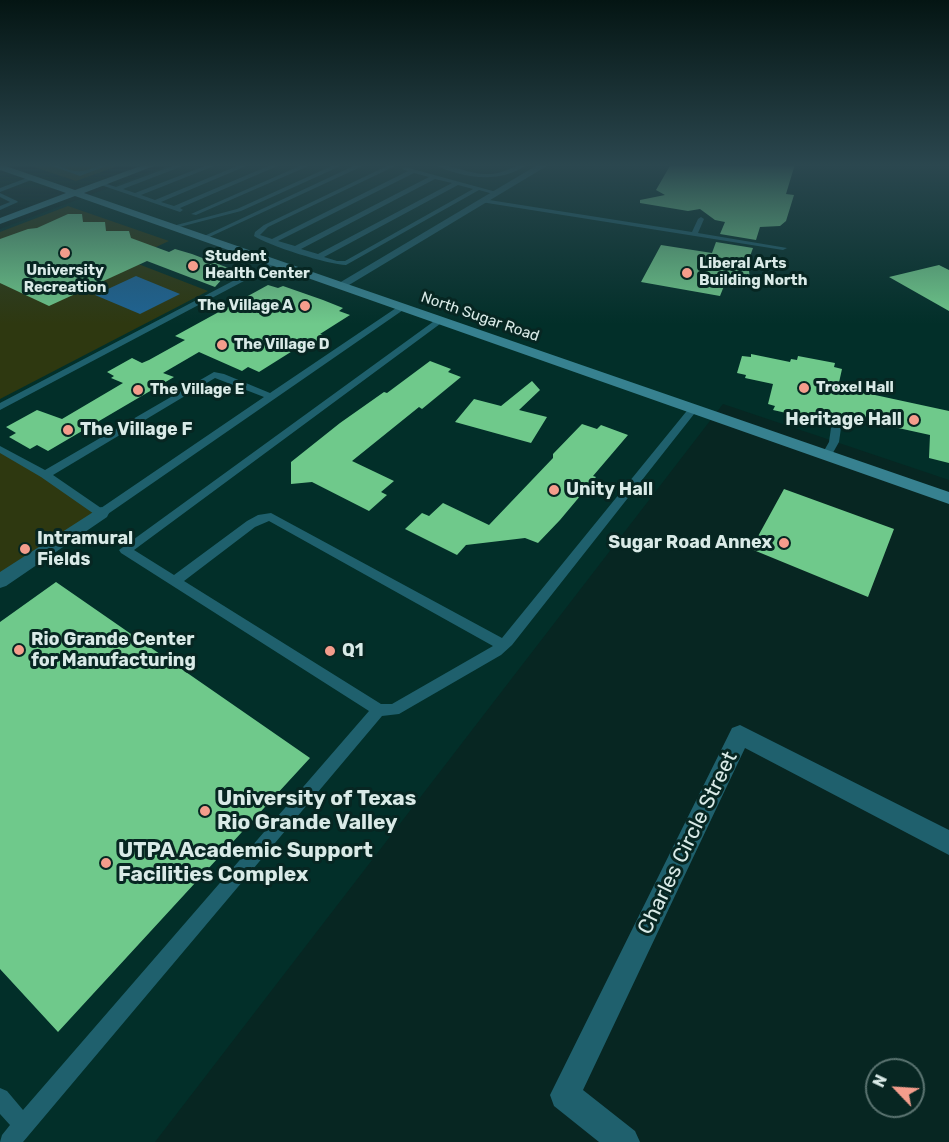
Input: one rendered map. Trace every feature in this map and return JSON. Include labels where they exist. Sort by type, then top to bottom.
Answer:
[{"type":"street","name":"North Sugar Road","points":[[143,217],[949,498]]},
{"type":"street","points":[[340,286],[456,217]]},
{"type":"street","points":[[0,580],[101,513]]},
{"type":"street","name":"Charles Circle Street","points":[[624,1142],[565,1095],[740,735],[949,843]]},
{"type":"lane","points":[[203,238],[248,217]]},
{"type":"lane","points":[[285,217],[260,230],[257,236],[341,264],[355,260],[429,217]]},
{"type":"lane","points":[[271,242],[320,217]]},
{"type":"lane","points":[[295,249],[356,217]]},
{"type":"lane","points":[[318,257],[393,217]]},
{"type":"lane","points":[[587,217],[783,248]]},
{"type":"lane","points":[[172,227],[205,218]]},
{"type":"lane","points":[[694,234],[701,219]]},
{"type":"lane","points":[[0,406],[274,263]]},
{"type":"lane","points":[[0,449],[45,475],[101,513],[402,308]]},
{"type":"lane","points":[[440,321],[125,550],[379,710],[394,710],[503,645],[693,409]]},
{"type":"lane","points":[[45,475],[214,375],[271,397]]},
{"type":"lane","points":[[826,456],[834,442],[837,421]]},
{"type":"lane","points":[[175,581],[251,524],[262,518],[271,517],[503,645]]},
{"type":"lane","points":[[9,1142],[379,710]]},
{"type":"lane","points":[[0,1098],[23,1125]]},
{"type":"shaded area","name":"University of Texas Rio Grande Valley","points":[[31,217],[949,217],[949,480],[723,404],[155,1142],[0,1142],[0,229]]},
{"type":"shaded area","points":[[38,217],[101,217],[169,241],[128,260],[208,291],[0,399],[0,232]]},
{"type":"shaded area","name":"Intramural Fields","points":[[0,450],[101,513],[0,584]]},
{"type":"water","points":[[136,276],[180,294],[140,314],[95,295]]},
{"type":"building","name":"University Recreation","points":[[61,217],[82,217],[83,222],[105,222],[106,231],[129,231],[131,238],[169,252],[175,249],[192,254],[231,269],[215,287],[147,261],[49,306],[0,283],[0,239],[37,228]]},
{"type":"building","points":[[711,217],[787,217],[780,226],[760,227],[756,240],[720,234],[725,222]]},
{"type":"building","name":"Liberal Arts Building North","points":[[716,242],[753,248],[748,262],[751,288],[724,286],[720,296],[641,282],[661,245],[712,253]]},
{"type":"building","points":[[939,265],[949,270],[949,311],[889,277]]},
{"type":"building","points":[[268,285],[278,288],[283,286],[323,300],[343,308],[339,311],[350,315],[320,334],[325,336],[299,352],[294,350],[259,372],[248,367],[242,371],[199,352],[163,373],[174,377],[48,451],[37,445],[30,449],[9,437],[16,433],[6,427],[37,410],[62,419],[123,383],[111,378],[114,376],[107,372],[132,358],[142,363],[149,360],[185,340],[175,336]]},
{"type":"building","points":[[751,354],[790,362],[791,359],[797,360],[798,356],[835,363],[834,367],[842,369],[838,387],[949,411],[949,463],[929,458],[930,435],[821,411],[820,415],[814,414],[813,419],[773,410],[775,406],[768,404],[773,384],[745,378],[746,375],[737,373],[742,356],[751,357]]},
{"type":"building","points":[[430,361],[451,369],[448,372],[461,377],[422,409],[419,407],[352,461],[394,481],[381,492],[387,495],[369,511],[312,482],[291,484],[291,462],[340,423],[384,392],[387,393]]},
{"type":"building","name":"Unity Hall","points":[[532,381],[540,390],[519,410],[547,417],[531,443],[455,422],[474,399],[501,406]]},
{"type":"building","name":"Unity Hall","points":[[582,424],[597,429],[601,425],[628,435],[593,476],[596,477],[538,543],[525,538],[466,545],[457,555],[405,529],[422,513],[429,516],[443,503],[489,525]]},
{"type":"building","name":"Sugar Road Annex","points":[[784,489],[894,529],[868,597],[751,549]]},
{"type":"building","name":"UTPA Academic Support Facilities Complex","points":[[56,582],[310,758],[58,1032],[0,969],[0,622]]},
{"type":"place","name":"University Recreation","points":[[65,253]]},
{"type":"place","name":"Student Health Center","points":[[193,266]]},
{"type":"place","name":"Liberal Arts Building North","points":[[687,273]]},
{"type":"place","name":"The Village A","points":[[305,306]]},
{"type":"place","name":"The Village D","points":[[222,345]]},
{"type":"place","name":"Troxel Hall","points":[[804,388]]},
{"type":"place","name":"The Village E","points":[[138,390]]},
{"type":"place","name":"Heritage Hall","points":[[914,420]]},
{"type":"place","name":"The Village F","points":[[68,430]]},
{"type":"place","name":"Unity Hall","points":[[554,490]]},
{"type":"place","name":"Sugar Road Annex","points":[[784,543]]},
{"type":"place","name":"Intramural Fields","points":[[25,549]]},
{"type":"place","name":"Rio Grande Center for Manufacturing","points":[[19,650]]},
{"type":"place","name":"Q1","points":[[330,651]]},
{"type":"place","name":"University of Texas Rio Grande Valley","points":[[205,811]]},
{"type":"place","name":"UTPA Academic Support Facilities Complex","points":[[106,863]]}]
